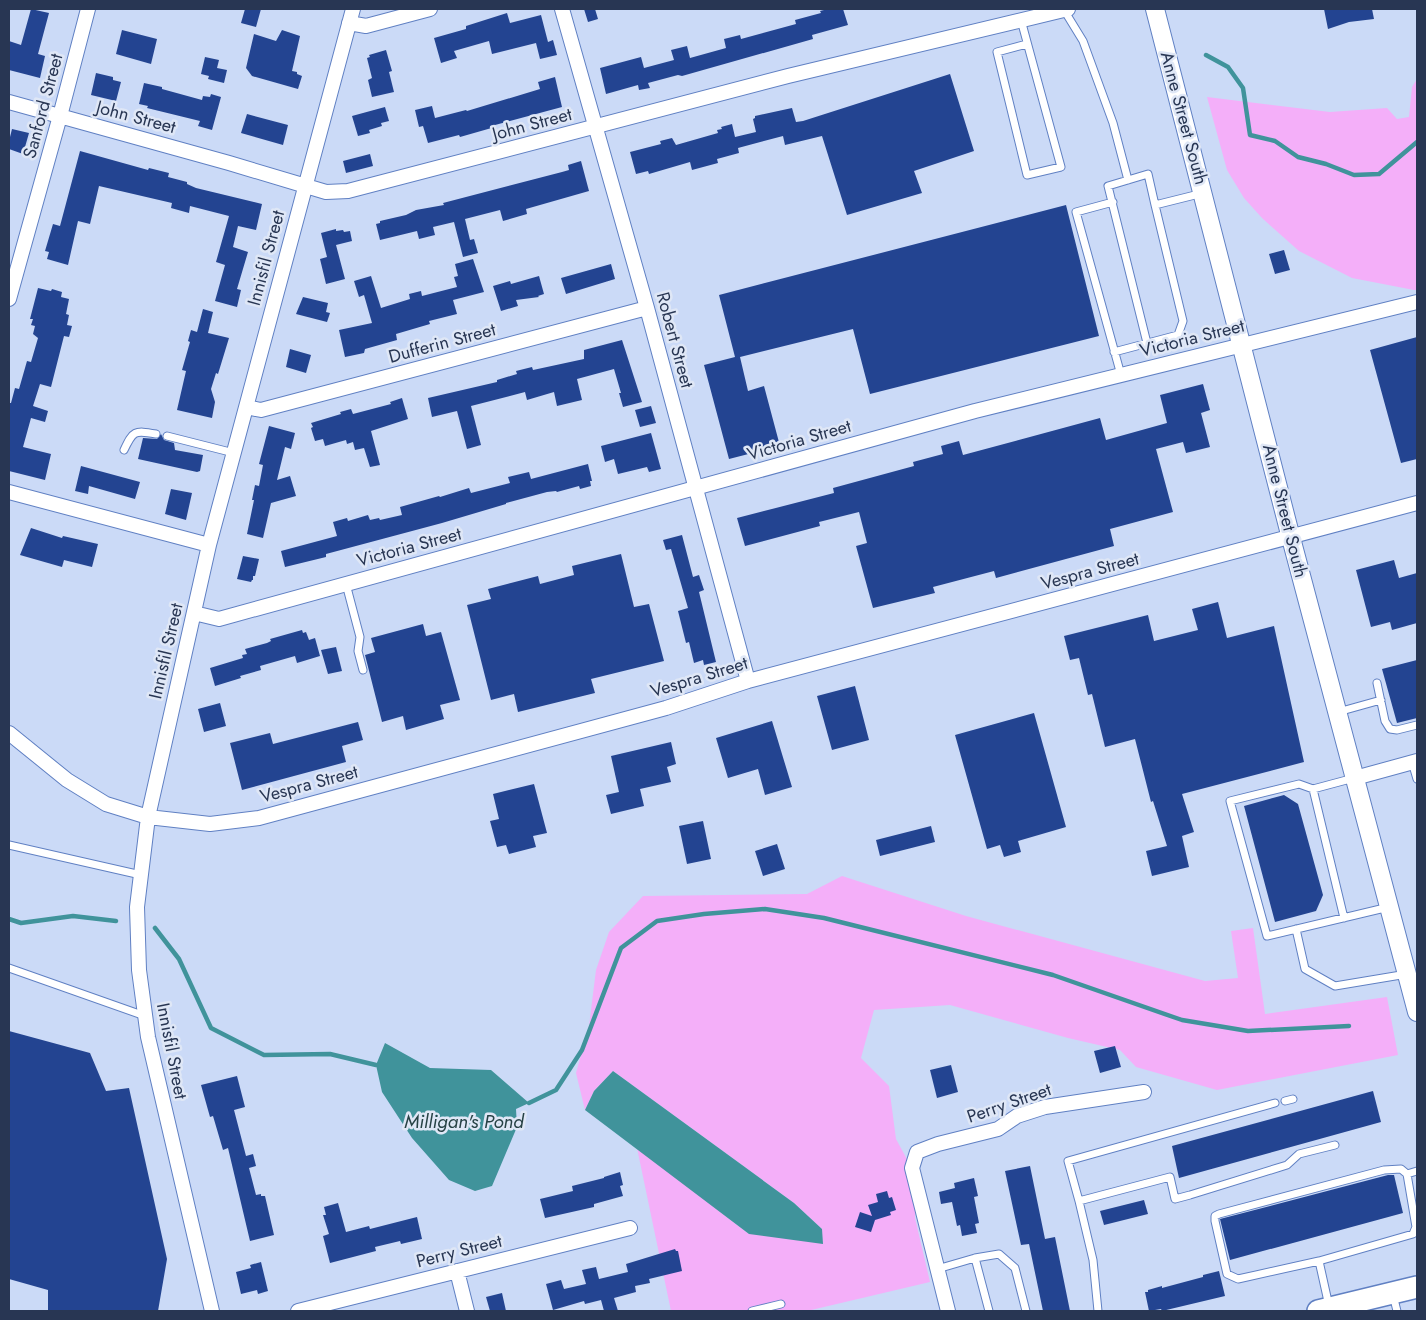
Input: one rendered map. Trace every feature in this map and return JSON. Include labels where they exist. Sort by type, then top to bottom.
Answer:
[{"type":"main road","points":[[1324,1310],[1395,1302],[1417,1287]]},
{"type":"street","name":"Sanford Street","points":[[9,299],[88,9]]},
{"type":"street","name":"Innisfil Street","points":[[212,1311],[148,1037],[139,970],[137,907],[148,817],[210,545],[353,9]]},
{"type":"street","points":[[350,23],[366,26],[430,9]]},
{"type":"street","name":"Robert Street","points":[[562,9],[647,308],[748,681]]},
{"type":"street","name":"John Street","points":[[9,102],[326,192],[348,191],[788,76],[1066,9]]},
{"type":"street","name":"Anne Street South","points":[[1155,9],[1291,538],[1417,1012]]},
{"type":"street","name":"Victoria Street","points":[[194,613],[218,618],[975,411],[1417,302]]},
{"type":"street","name":"Dufferin Street","points":[[246,407],[261,410],[647,308]]},
{"type":"street","points":[[9,492],[210,545]]},
{"type":"street","name":"Vespra Street","points":[[9,733],[67,780],[106,804],[148,817],[210,824],[259,818],[666,708],[748,681],[1417,503]]},
{"type":"street","points":[[1355,778],[1415,762]]},
{"type":"street","name":"Perry Street","points":[[937,1269],[912,1168],[917,1152],[938,1144],[998,1129],[1017,1116],[1045,1107],[1144,1092]]},
{"type":"street","name":"Perry Street","points":[[298,1311],[630,1228]]},
{"type":"street","points":[[937,1269],[948,1311]]},
{"type":"street","points":[[457,1271],[467,1311]]},
{"type":"lane","points":[[1066,9],[1083,41],[1113,123],[1128,180]]},
{"type":"lane","points":[[1021,20],[1061,167],[1027,175],[998,52],[1027,44]]},
{"type":"lane","points":[[1114,352],[1178,335],[1183,321],[1148,174],[1108,186],[1147,343]]},
{"type":"lane","points":[[1155,205],[1203,193]]},
{"type":"lane","points":[[1113,202],[1076,212],[1121,375]]},
{"type":"lane","points":[[124,450],[132,434],[137,432],[156,434]]},
{"type":"lane","points":[[167,436],[234,453]]},
{"type":"lane","points":[[346,584],[360,637],[358,651],[363,670]]},
{"type":"lane","points":[[1377,683],[1385,720],[1390,729],[1397,730],[1417,725]]},
{"type":"lane","points":[[1338,712],[1381,700]]},
{"type":"lane","points":[[1415,762],[1417,779]]},
{"type":"lane","points":[[1355,778],[1313,789],[1299,784],[1230,801],[1267,936],[1390,907]]},
{"type":"lane","points":[[1313,789],[1344,918]]},
{"type":"lane","points":[[9,844],[141,875]]},
{"type":"lane","points":[[1296,929],[1305,969],[1335,986],[1407,974]]},
{"type":"lane","points":[[9,968],[145,1016]]},
{"type":"lane","points":[[1284,1101],[1293,1099]]},
{"type":"lane","points":[[1098,1311],[1093,1260],[1068,1161],[1275,1103]]},
{"type":"lane","points":[[1079,1201],[1170,1177],[1175,1198],[1182,1197],[1287,1165],[1299,1154],[1334,1145]]},
{"type":"lane","points":[[1401,1169],[1407,1174],[1416,1227],[1413,1234],[1319,1260],[1238,1279],[1232,1277],[1227,1274],[1215,1221],[1216,1216],[1384,1170],[1401,1169]]},
{"type":"lane","points":[[1407,1174],[1417,1171]]},
{"type":"lane","points":[[937,1269],[975,1258],[999,1254],[1015,1268],[1026,1311]]},
{"type":"lane","points":[[975,1258],[989,1311]]},
{"type":"lane","points":[[1319,1260],[1324,1310]]},
{"type":"lane","points":[[752,1311],[781,1304]]},
{"type":"shaded area","points":[[1417,79],[1417,290],[1414,290],[1352,278],[1299,251],[1262,218],[1244,198],[1227,170],[1207,97],[1330,112],[1387,108],[1397,119],[1409,117],[1412,87]]},
{"type":"shaded area","points":[[842,876],[966,916],[1205,981],[1238,978],[1231,931],[1253,928],[1265,1014],[1387,997],[1398,1055],[1217,1090],[1136,1067],[1120,1050],[1068,1038],[950,1005],[874,1010],[861,1058],[889,1086],[896,1139],[915,1174],[915,1218],[930,1282],[807,1311],[671,1311],[637,1148],[749,1234],[822,1229],[794,1203],[613,1071],[594,1091],[585,1110],[576,1073],[589,1026],[596,970],[609,932],[643,896],[807,894]]},
{"type":"water","name":"Milligan's Pond","points":[[385,1043],[430,1068],[491,1070],[529,1103],[516,1109],[517,1127],[492,1186],[475,1191],[449,1180],[412,1138],[382,1092],[376,1065]]},
{"type":"water","points":[[613,1071],[794,1203],[822,1229],[823,1244],[749,1234],[585,1110],[594,1091]]},
{"type":"building","points":[[31,9],[49,13],[38,54],[45,56],[40,78],[9,70],[9,41],[21,45]]},
{"type":"building","points":[[245,9],[261,9],[256,27],[241,23]]},
{"type":"building","points":[[584,9],[595,9],[598,19],[588,22]]},
{"type":"building","points":[[843,9],[848,25],[812,35],[813,39],[682,76],[678,75],[648,83],[650,88],[639,90],[638,85],[606,94],[600,68],[641,57],[644,68],[674,60],[671,50],[687,46],[690,58],[726,48],[724,39],[740,35],[741,39],[796,24],[795,20],[821,13],[820,11]]},
{"type":"building","points":[[1324,9],[1372,9],[1374,19],[1349,22],[1328,29]]},
{"type":"building","points":[[507,13],[510,23],[541,15],[548,42],[553,40],[557,55],[540,59],[536,43],[492,54],[489,41],[454,51],[457,58],[441,63],[434,38],[466,29],[466,26]]},
{"type":"building","points":[[122,30],[157,39],[151,64],[116,54]]},
{"type":"building","points":[[282,30],[300,36],[292,71],[302,76],[298,89],[252,76],[246,68],[254,34],[276,41]]},
{"type":"building","points":[[386,50],[392,71],[389,72],[394,92],[372,97],[368,80],[372,78],[367,58],[370,57],[369,55]]},
{"type":"building","points":[[205,57],[219,60],[217,68],[227,70],[224,83],[208,79],[209,76],[201,74]]},
{"type":"building","points":[[96,73],[113,77],[113,80],[121,82],[116,101],[91,95]]},
{"type":"building","points":[[950,74],[974,151],[914,171],[922,193],[847,215],[822,136],[785,145],[783,136],[738,148],[739,153],[717,159],[718,163],[692,170],[690,162],[649,174],[648,171],[636,174],[630,152],[661,144],[660,141],[672,138],[676,145],[718,133],[717,130],[722,129],[721,127],[732,124],[735,137],[756,132],[753,119],[755,116],[792,108],[796,122],[803,121]]},
{"type":"building","points":[[555,77],[562,107],[495,125],[495,127],[460,137],[459,135],[428,143],[423,126],[419,127],[415,110],[432,106],[435,118],[467,111],[540,89],[538,82]]},
{"type":"building","points":[[144,83],[202,100],[203,96],[210,97],[211,94],[221,97],[212,130],[198,126],[200,121],[147,108],[148,106],[139,104]]},
{"type":"building","points":[[385,107],[389,121],[381,123],[382,126],[369,130],[370,133],[358,136],[352,116]]},
{"type":"building","points":[[247,114],[288,125],[283,145],[241,133]]},
{"type":"building","points":[[12,129],[29,133],[23,154],[9,149]]},
{"type":"building","points":[[80,151],[148,170],[149,168],[169,173],[168,177],[187,182],[187,184],[196,188],[262,204],[256,230],[238,226],[233,247],[248,252],[237,289],[241,290],[237,307],[215,301],[225,265],[216,262],[229,216],[190,206],[189,213],[171,208],[172,203],[99,186],[90,224],[78,221],[68,265],[47,259],[49,252],[45,251],[53,224],[60,226]]},
{"type":"building","points":[[370,154],[373,166],[346,173],[343,161]]},
{"type":"building","points":[[581,161],[589,191],[526,209],[527,214],[503,221],[500,210],[465,219],[470,240],[474,239],[478,253],[463,257],[454,222],[433,227],[435,235],[419,239],[417,231],[380,240],[376,224],[380,223],[380,221],[569,170],[568,165]]},
{"type":"building","points":[[1066,205],[1099,336],[870,394],[853,329],[740,357],[748,391],[764,386],[780,446],[729,459],[704,365],[735,357],[719,295]]},
{"type":"building","points":[[336,229],[336,231],[350,231],[352,241],[336,245],[345,279],[326,284],[320,259],[327,257],[321,233]]},
{"type":"building","points":[[1284,250],[1290,270],[1275,274],[1269,254]]},
{"type":"building","points":[[473,259],[484,292],[453,300],[457,314],[429,321],[430,324],[396,334],[397,340],[365,349],[364,353],[345,357],[339,330],[372,323],[364,295],[359,297],[354,281],[371,276],[381,308],[410,299],[409,294],[421,291],[422,296],[457,287],[454,277],[458,276],[455,264]]},
{"type":"building","points":[[611,264],[615,279],[566,294],[561,278]]},
{"type":"building","points":[[539,276],[544,294],[539,297],[516,300],[518,306],[501,311],[493,286],[510,281],[511,284]]},
{"type":"building","points":[[38,288],[62,292],[61,297],[69,299],[66,314],[69,315],[67,325],[72,326],[69,337],[64,336],[51,387],[40,384],[33,406],[48,411],[45,422],[31,418],[23,447],[51,454],[45,480],[9,471],[9,403],[11,403],[15,388],[19,389],[27,361],[31,362],[38,338],[33,334],[35,326],[31,325],[33,319],[30,319]]},
{"type":"building","points":[[303,297],[328,303],[326,312],[330,313],[327,322],[296,314]]},
{"type":"building","points":[[203,309],[213,312],[208,333],[229,338],[218,374],[216,373],[211,389],[215,402],[212,418],[177,410],[186,371],[182,370],[190,342],[188,341],[191,330],[197,332]]},
{"type":"building","points":[[1417,337],[1417,459],[1401,463],[1370,350]]},
{"type":"building","points":[[622,340],[642,402],[623,407],[614,369],[577,379],[582,400],[557,406],[554,392],[527,400],[525,392],[471,406],[481,445],[467,449],[457,411],[432,417],[428,398],[497,382],[497,380],[517,374],[516,371],[532,367],[533,370],[584,359],[584,350]]},
{"type":"building","points":[[290,349],[311,355],[306,373],[286,367]]},
{"type":"building","points":[[1203,384],[1210,410],[1201,413],[1210,447],[1186,453],[1183,442],[1156,449],[1173,512],[1110,529],[1114,546],[996,578],[994,571],[933,587],[935,593],[873,608],[856,546],[867,543],[859,512],[819,522],[820,526],[745,546],[737,518],[834,493],[833,488],[914,466],[913,462],[943,454],[941,446],[959,441],[963,455],[1100,418],[1106,440],[1167,423],[1160,395]]},
{"type":"building","points":[[402,398],[408,419],[371,431],[380,465],[370,467],[364,448],[355,450],[353,442],[347,444],[346,440],[325,446],[323,439],[315,441],[311,423],[341,414],[340,412],[351,409],[353,414],[391,404],[390,402]]},
{"type":"building","points":[[651,406],[656,423],[640,427],[635,410]]},
{"type":"building","points":[[269,426],[295,433],[291,449],[285,447],[277,480],[290,476],[296,496],[271,503],[263,538],[247,534],[255,485],[259,486],[263,465],[259,464]]},
{"type":"building","points":[[651,433],[661,469],[649,472],[647,467],[618,474],[614,459],[605,462],[601,446]]},
{"type":"building","points":[[161,434],[164,440],[174,443],[175,450],[203,455],[200,471],[197,472],[138,459],[143,438],[157,439]]},
{"type":"building","points":[[588,464],[592,481],[590,481],[591,486],[580,489],[579,486],[557,492],[547,492],[326,554],[326,557],[285,567],[281,551],[337,536],[333,522],[347,518],[348,521],[368,515],[370,520],[379,518],[380,520],[402,515],[400,507],[469,488],[471,493],[510,483],[508,477],[529,472],[531,479]]},
{"type":"building","points":[[81,466],[140,482],[135,499],[89,486],[88,494],[75,491]]},
{"type":"building","points":[[171,489],[192,493],[186,520],[165,514]]},
{"type":"building","points":[[31,528],[62,538],[63,536],[98,544],[92,567],[64,560],[62,567],[20,555]]},
{"type":"building","points":[[682,535],[693,577],[699,575],[704,590],[699,592],[716,662],[704,665],[703,660],[694,663],[689,642],[686,643],[678,611],[688,608],[671,549],[666,550],[663,540]]},
{"type":"building","points":[[621,554],[634,607],[649,604],[664,661],[591,679],[595,693],[518,712],[514,694],[491,700],[467,605],[491,599],[488,589],[538,576],[540,584],[574,575],[572,566]]},
{"type":"building","points":[[243,556],[259,559],[255,576],[253,576],[251,582],[237,579]]},
{"type":"building","points":[[1394,560],[1399,578],[1417,573],[1417,623],[1392,630],[1390,622],[1371,627],[1356,570]]},
{"type":"building","points":[[1218,602],[1227,638],[1274,626],[1304,762],[1182,794],[1194,832],[1182,836],[1189,867],[1152,876],[1146,851],[1167,846],[1153,801],[1151,802],[1135,739],[1105,747],[1092,694],[1088,695],[1079,658],[1070,660],[1064,636],[1148,615],[1154,641],[1198,630],[1192,609]]},
{"type":"building","points":[[423,624],[426,636],[441,632],[460,700],[440,705],[444,719],[406,730],[403,716],[382,722],[365,655],[375,652],[371,638]]},
{"type":"building","points":[[302,630],[303,633],[306,632],[309,640],[315,638],[320,656],[297,663],[295,656],[260,666],[261,670],[215,686],[210,668],[243,658],[242,655],[247,654],[245,649],[267,643],[271,641],[270,639]]},
{"type":"building","points":[[336,647],[342,671],[328,674],[321,650]]},
{"type":"building","points":[[1417,660],[1417,718],[1397,723],[1382,669]]},
{"type":"building","points":[[855,686],[869,740],[832,750],[817,696]]},
{"type":"building","points":[[220,703],[226,726],[204,732],[198,709]]},
{"type":"building","points":[[1034,713],[1066,827],[1018,841],[1021,852],[1004,857],[1000,845],[987,849],[955,735]]},
{"type":"building","points":[[772,721],[792,787],[765,795],[758,769],[728,778],[716,738]]},
{"type":"building","points":[[358,722],[363,740],[342,746],[346,762],[242,790],[230,743],[270,733],[273,744]]},
{"type":"building","points":[[671,742],[676,764],[667,767],[671,782],[640,789],[644,806],[611,814],[606,795],[619,792],[611,756]]},
{"type":"building","points":[[534,784],[547,833],[533,836],[536,847],[509,854],[506,845],[497,847],[490,821],[499,819],[493,794]]},
{"type":"building","points":[[1284,795],[1298,804],[1323,895],[1316,911],[1275,922],[1244,806]]},
{"type":"building","points":[[703,821],[711,859],[687,864],[679,826]]},
{"type":"building","points":[[931,826],[935,842],[880,856],[876,840]]},
{"type":"building","points":[[777,844],[785,869],[763,876],[755,851]]},
{"type":"building","points":[[9,1031],[90,1053],[106,1091],[129,1088],[167,1259],[158,1311],[48,1311],[48,1290],[9,1279]]},
{"type":"building","points":[[1115,1046],[1121,1067],[1100,1073],[1094,1051]]},
{"type":"building","points":[[951,1065],[958,1092],[937,1098],[930,1070]]},
{"type":"building","points":[[237,1076],[245,1107],[234,1110],[246,1156],[253,1154],[256,1166],[249,1168],[256,1195],[261,1194],[261,1196],[265,1196],[274,1235],[250,1241],[228,1148],[223,1150],[213,1116],[210,1117],[201,1085]]},
{"type":"building","points":[[1373,1091],[1381,1122],[1179,1178],[1172,1146]]},
{"type":"building","points":[[1030,1166],[1045,1239],[1055,1237],[1070,1311],[1043,1311],[1029,1244],[1021,1245],[1005,1171]]},
{"type":"building","points":[[620,1172],[623,1185],[620,1186],[623,1196],[594,1204],[594,1207],[545,1218],[540,1199],[573,1191],[572,1186]]},
{"type":"building","points":[[1394,1175],[1403,1213],[1230,1260],[1220,1219]]},
{"type":"building","points":[[974,1178],[978,1196],[974,1197],[979,1223],[975,1224],[977,1233],[962,1236],[960,1225],[957,1226],[952,1202],[941,1204],[939,1192],[955,1188],[954,1183]]},
{"type":"building","points":[[887,1191],[889,1198],[892,1197],[896,1210],[890,1212],[891,1215],[875,1220],[871,1232],[855,1227],[860,1212],[872,1216],[868,1205],[878,1202],[876,1194]]},
{"type":"building","points":[[1144,1200],[1148,1214],[1104,1225],[1100,1211]]},
{"type":"building","points":[[338,1203],[346,1232],[369,1226],[370,1229],[417,1217],[422,1239],[401,1244],[400,1241],[375,1247],[376,1251],[330,1263],[323,1236],[329,1234],[323,1215],[326,1215],[324,1207]]},
{"type":"building","points":[[675,1249],[678,1251],[682,1271],[649,1279],[650,1283],[635,1286],[636,1292],[614,1298],[618,1311],[604,1311],[601,1300],[585,1304],[584,1301],[553,1310],[546,1284],[561,1280],[564,1289],[586,1284],[582,1270],[596,1267],[599,1279],[628,1272],[626,1264]]},
{"type":"building","points":[[261,1262],[268,1291],[258,1294],[257,1290],[241,1294],[236,1272],[251,1268],[250,1265]]},
{"type":"building","points":[[1219,1271],[1225,1296],[1162,1311],[1161,1309],[1149,1311],[1145,1292],[1148,1292],[1148,1290],[1162,1286],[1162,1288]]},
{"type":"building","points":[[502,1293],[506,1311],[490,1311],[486,1297]]},
{"type":"waterway","points":[[1206,55],[1228,67],[1243,88],[1250,135],[1275,141],[1298,157],[1326,164],[1354,175],[1379,174],[1417,142]]},
{"type":"waterway","points":[[529,1103],[556,1090],[582,1050],[621,948],[657,921],[704,914],[765,909],[824,918],[1053,975],[1182,1020],[1248,1031],[1349,1026]]},
{"type":"waterway","points":[[9,919],[21,923],[73,916],[116,921]]},
{"type":"waterway","points":[[155,928],[179,959],[211,1028],[264,1055],[330,1054],[376,1065]]}]
